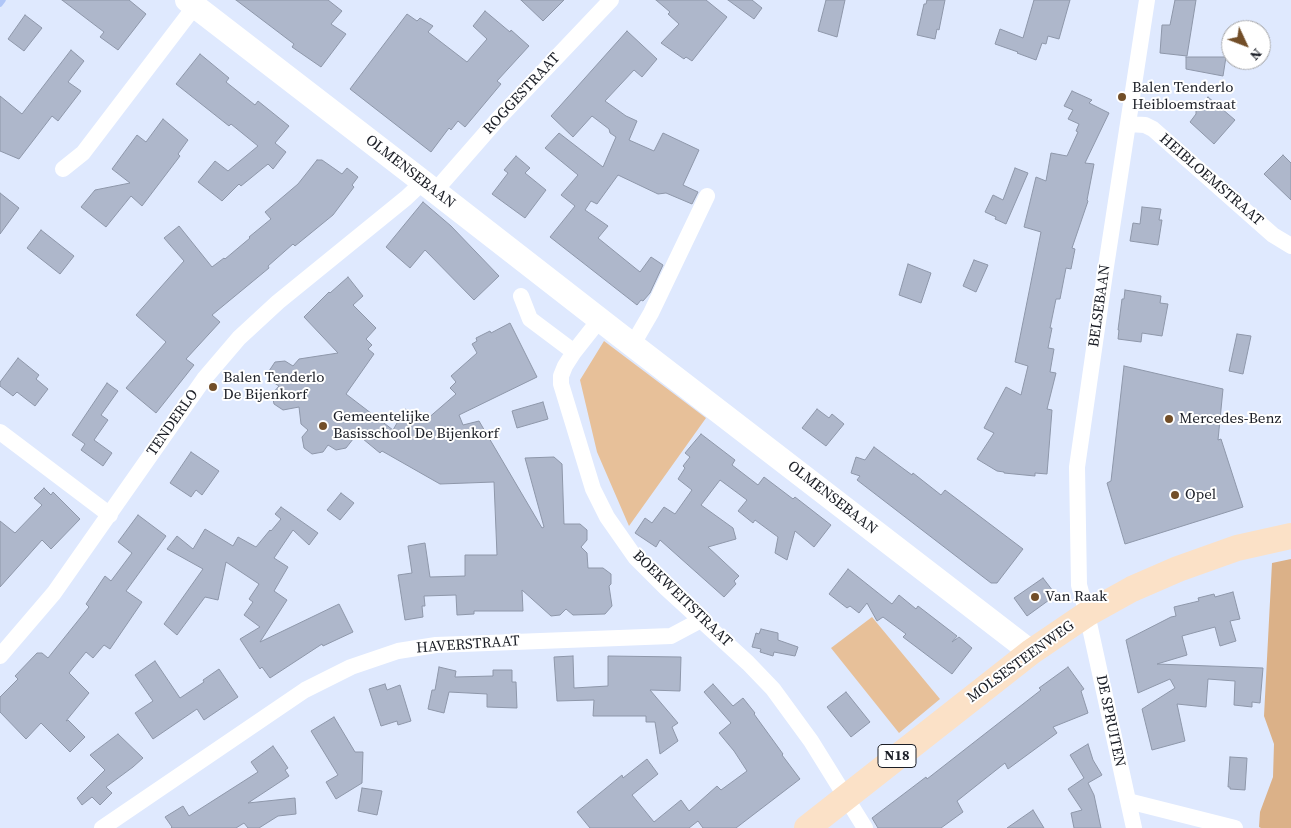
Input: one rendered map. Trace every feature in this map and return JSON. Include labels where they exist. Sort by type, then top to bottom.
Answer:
[{"type":"main road","name":"MOLSESTEENWEG","points":[[807,828],[1031,652],[1087,614],[1132,589],[1178,569],[1238,548],[1291,536]]},
{"type":"street","name":"ROGGESTRAAT","points":[[429,186],[496,120],[611,0]]},
{"type":"street","name":"BELSEBAAN","points":[[1087,614],[1079,585],[1077,467],[1147,0]]},
{"type":"street","name":"OLMENSEBAAN","points":[[191,3],[1031,652]]},
{"type":"street","points":[[63,169],[83,153],[191,3]]},
{"type":"street","name":"HEIBLOEMSTRAAT","points":[[1128,124],[1145,125],[1153,129],[1273,235],[1291,246]]},
{"type":"street","name":"TENDERLO","points":[[0,656],[54,593],[110,516],[204,379],[238,338],[278,302],[406,198],[429,186]]},
{"type":"street","points":[[633,344],[651,313],[707,196]]},
{"type":"street","points":[[521,296],[530,319],[574,352]]},
{"type":"street","name":"BOEKWEITSTRAAT","points":[[600,319],[565,366],[561,376],[561,384],[593,488],[606,517],[635,557],[748,663],[773,689],[811,740],[865,828]]},
{"type":"street","points":[[0,432],[110,516]]},
{"type":"street","name":"DE SPRUITEN","points":[[1087,614],[1134,828]]},
{"type":"street","name":"HAVERSTRAAT","points":[[102,828],[305,690],[352,667],[398,651],[436,645],[671,636],[701,620]]},
{"type":"street","points":[[1128,801],[1235,828]]},
{"type":"shaded area","points":[[604,341],[706,418],[629,526],[597,452],[580,380]]},
{"type":"shaded area","points":[[1291,559],[1291,828],[1261,828],[1259,827],[1260,812],[1273,777],[1274,744],[1264,716],[1272,563]]},
{"type":"shaded area","points":[[872,617],[940,699],[899,733],[831,648]]},
{"type":"building","points":[[62,0],[129,0],[146,14],[118,50],[100,37],[104,32]]},
{"type":"building","points":[[236,0],[328,0],[342,11],[331,24],[346,34],[321,67],[292,47],[294,44]]},
{"type":"building","points":[[521,0],[564,0],[543,21]]},
{"type":"building","points":[[656,0],[706,0],[727,17],[692,61],[686,57],[684,59],[661,43],[679,24],[668,14],[670,12]]},
{"type":"building","points":[[728,0],[752,0],[762,8],[754,19]]},
{"type":"building","points":[[826,0],[845,0],[837,37],[818,31]]},
{"type":"building","points":[[927,0],[945,0],[939,30],[937,29],[935,39],[917,35],[924,4],[926,4]]},
{"type":"building","points":[[1034,0],[1070,0],[1059,39],[1048,36],[1046,44],[1042,43],[1036,60],[995,44],[1000,29],[1023,38]]},
{"type":"building","points":[[1175,0],[1196,0],[1187,56],[1160,53],[1162,25],[1170,25]]},
{"type":"building","points":[[485,11],[529,46],[497,81],[501,84],[465,127],[458,121],[451,130],[449,128],[431,152],[350,89],[407,14],[417,21],[420,18],[433,26],[428,32],[467,62],[487,39],[473,26]]},
{"type":"building","points":[[25,15],[42,28],[24,51],[8,39]]},
{"type":"building","points":[[627,31],[657,59],[642,77],[634,70],[605,101],[626,116],[637,121],[629,140],[654,151],[663,133],[699,150],[683,185],[698,192],[692,204],[666,193],[658,194],[618,175],[597,204],[591,201],[585,210],[608,226],[598,238],[640,272],[651,257],[663,265],[650,293],[637,305],[550,237],[575,206],[561,195],[578,175],[545,148],[559,133],[603,167],[616,137],[610,133],[609,129],[592,116],[573,137],[551,116]]},
{"type":"building","points":[[71,50],[84,61],[68,82],[81,91],[58,121],[52,116],[19,159],[0,151],[0,96],[22,114]]},
{"type":"building","points":[[200,54],[229,78],[226,82],[255,105],[258,101],[289,126],[275,143],[286,152],[273,169],[268,164],[241,186],[239,184],[222,201],[198,182],[215,161],[228,171],[258,146],[231,124],[229,126],[176,84]]},
{"type":"building","points":[[1186,57],[1221,57],[1221,70],[1224,70],[1223,76],[1186,69]]},
{"type":"building","points":[[1072,91],[1092,100],[1089,103],[1109,113],[1085,163],[1094,164],[1088,201],[1072,248],[1075,249],[1071,269],[1066,268],[1060,299],[1056,299],[1050,328],[1052,328],[1048,348],[1054,349],[1050,372],[1056,373],[1047,409],[1052,410],[1047,474],[1035,473],[1035,476],[1004,473],[977,459],[994,433],[984,428],[1006,387],[1021,395],[1028,366],[1015,362],[1041,232],[1024,227],[1036,177],[1046,181],[1051,153],[1067,156],[1078,132],[1076,131],[1079,124],[1068,119],[1073,110],[1064,106]]},
{"type":"building","points":[[1208,97],[1235,120],[1214,144],[1190,122],[1196,111]]},
{"type":"building","points":[[163,119],[188,140],[178,154],[180,156],[142,206],[131,196],[106,227],[81,207],[95,190],[130,183],[112,169],[137,135],[146,142]]},
{"type":"building","points":[[1283,155],[1291,163],[1291,200],[1264,174]]},
{"type":"building","points":[[516,156],[530,168],[525,173],[546,190],[525,218],[492,194],[508,173],[504,170]]},
{"type":"building","points":[[317,160],[322,160],[342,174],[347,168],[358,177],[352,185],[354,187],[333,215],[295,246],[293,244],[268,266],[269,268],[212,315],[220,322],[186,359],[194,365],[156,413],[126,388],[166,342],[136,315],[184,261],[164,238],[179,226],[212,267],[225,259],[271,219],[265,212],[298,184]]},
{"type":"building","points":[[1015,168],[1028,173],[1006,224],[985,212],[993,195],[1003,200]]},
{"type":"building","points":[[0,193],[19,208],[0,234]]},
{"type":"building","points":[[423,202],[451,226],[499,276],[474,300],[425,250],[410,268],[386,247]]},
{"type":"building","points":[[1142,207],[1161,209],[1159,220],[1162,220],[1158,245],[1130,241],[1133,223],[1140,224]]},
{"type":"building","points":[[41,230],[74,256],[60,274],[27,248]]},
{"type":"building","points":[[974,260],[988,265],[976,292],[963,286]]},
{"type":"building","points":[[908,264],[931,273],[921,303],[899,295]]},
{"type":"building","points":[[348,277],[363,296],[353,305],[376,328],[366,339],[372,345],[368,349],[374,354],[346,394],[393,430],[405,409],[426,420],[456,394],[450,388],[456,382],[451,376],[477,353],[472,344],[477,341],[476,338],[510,323],[537,377],[459,415],[463,425],[479,421],[542,528],[544,527],[525,458],[554,457],[562,464],[564,524],[580,524],[587,530],[587,540],[581,547],[587,553],[588,568],[603,568],[611,574],[611,584],[609,586],[612,606],[605,614],[573,615],[566,609],[560,615],[551,616],[522,590],[523,611],[474,611],[474,614],[457,615],[456,595],[424,596],[425,606],[422,606],[423,617],[405,620],[398,575],[412,573],[408,546],[425,543],[430,577],[465,576],[465,555],[497,555],[494,482],[440,484],[382,451],[380,453],[357,434],[346,448],[336,450],[328,445],[323,452],[312,454],[304,448],[302,437],[308,430],[301,424],[299,407],[283,410],[274,404],[272,394],[279,386],[271,381],[269,371],[275,362],[285,361],[293,366],[299,359],[338,353],[304,317],[329,292]]},
{"type":"building","points":[[1125,290],[1161,296],[1160,303],[1168,304],[1162,336],[1142,333],[1141,342],[1118,339],[1122,299],[1124,299]]},
{"type":"building","points":[[1237,334],[1251,336],[1243,374],[1229,371]]},
{"type":"building","points":[[18,358],[39,375],[36,379],[48,389],[35,406],[17,392],[13,396],[0,386],[0,382]]},
{"type":"building","points":[[1124,366],[1223,389],[1218,440],[1221,439],[1243,507],[1125,544],[1107,483],[1111,481]]},
{"type":"building","points":[[107,383],[118,391],[101,415],[108,420],[94,440],[112,453],[103,466],[81,450],[85,444],[72,435]]},
{"type":"building","points":[[543,402],[548,419],[517,428],[512,411]]},
{"type":"building","points":[[817,409],[829,418],[832,414],[844,424],[826,446],[802,428]]},
{"type":"building","points":[[701,434],[735,460],[732,465],[758,485],[764,477],[793,499],[795,497],[831,525],[814,547],[795,531],[787,560],[775,553],[778,537],[755,520],[753,523],[738,511],[747,500],[720,480],[701,505],[733,528],[736,539],[708,547],[739,576],[734,581],[736,584],[724,597],[660,540],[656,547],[635,533],[645,518],[652,523],[664,507],[675,514],[692,490],[678,479],[685,468],[683,466],[690,457],[685,453]]},
{"type":"building","points":[[874,447],[912,475],[913,473],[941,495],[945,490],[1023,549],[997,583],[991,583],[857,480],[860,476],[851,473],[856,457],[865,460]]},
{"type":"building","points":[[191,452],[219,471],[202,495],[196,490],[191,497],[170,483]]},
{"type":"building","points":[[44,488],[51,495],[53,492],[80,519],[51,549],[42,540],[0,587],[0,521],[15,533],[42,505],[34,498]]},
{"type":"building","points":[[341,493],[354,503],[340,520],[327,510]]},
{"type":"building","points":[[281,507],[318,533],[309,545],[293,530],[274,558],[288,567],[274,591],[287,600],[260,642],[339,604],[353,632],[323,646],[322,644],[270,678],[262,667],[260,669],[240,639],[260,627],[244,615],[253,602],[249,599],[259,584],[226,562],[218,600],[205,597],[177,635],[164,624],[203,569],[167,549],[177,536],[193,549],[205,529],[233,546],[238,537],[256,547],[281,519],[275,514]]},
{"type":"building","points":[[138,515],[166,536],[126,591],[142,602],[110,649],[104,645],[93,658],[86,652],[69,673],[89,693],[66,721],[68,720],[85,737],[70,752],[41,723],[26,739],[0,712],[0,697],[18,679],[15,676],[37,653],[42,653],[48,658],[89,607],[86,604],[105,576],[111,581],[132,553],[118,542]]},
{"type":"building","points":[[848,569],[892,604],[899,595],[916,609],[918,606],[957,636],[952,642],[959,637],[972,648],[952,674],[903,637],[906,634],[883,617],[877,621],[867,603],[859,613],[850,606],[847,608],[829,594]]},
{"type":"building","name":"Van Raak","points":[[1043,578],[1056,595],[1027,616],[1014,598]]},
{"type":"building","points":[[1233,592],[1240,619],[1230,621],[1236,641],[1220,646],[1215,627],[1182,636],[1187,655],[1157,664],[1263,668],[1260,703],[1252,702],[1252,707],[1234,705],[1235,681],[1208,679],[1206,707],[1177,704],[1185,741],[1152,750],[1142,709],[1175,688],[1170,679],[1138,693],[1126,640],[1176,616],[1174,607],[1199,601],[1198,598],[1214,594],[1215,597]]},
{"type":"building","points":[[761,629],[778,633],[778,640],[798,647],[795,656],[774,652],[773,656],[760,652],[761,649],[752,647],[756,633],[759,634]]},
{"type":"building","points":[[573,656],[574,688],[608,686],[608,656],[681,657],[680,691],[650,690],[678,723],[672,727],[678,741],[660,754],[655,722],[646,722],[646,716],[593,716],[594,700],[557,701],[554,657]]},
{"type":"building","points":[[155,661],[180,698],[219,669],[238,697],[204,720],[197,709],[153,739],[135,713],[153,701],[135,675]]},
{"type":"building","points":[[439,667],[456,671],[455,677],[493,676],[493,670],[512,670],[512,682],[516,682],[517,708],[487,707],[487,694],[449,692],[444,713],[428,709],[432,690],[435,690]]},
{"type":"building","points":[[1068,667],[1084,689],[1081,691],[1088,713],[1053,727],[1057,733],[1008,769],[1005,763],[957,801],[963,812],[941,828],[878,828],[872,818],[926,777],[927,779],[1041,690],[1039,688]]},
{"type":"building","points":[[385,684],[387,690],[400,685],[411,721],[398,725],[397,721],[381,726],[369,689]]},
{"type":"building","points":[[713,684],[733,706],[743,698],[800,779],[736,828],[703,828],[698,821],[689,828],[590,828],[577,812],[622,775],[623,778],[647,759],[658,774],[632,795],[654,822],[681,800],[689,811],[717,786],[721,790],[747,771],[719,733],[731,723],[704,692]]},
{"type":"building","points":[[846,692],[870,722],[851,737],[827,707]]},
{"type":"building","points":[[334,717],[355,752],[363,752],[362,783],[336,799],[326,782],[338,775],[311,731]]},
{"type":"building","points":[[118,734],[143,758],[106,787],[112,793],[100,805],[92,797],[82,805],[77,798],[105,770],[90,755]]},
{"type":"building","points":[[1088,744],[1093,760],[1102,775],[1088,783],[1094,795],[1101,828],[1074,828],[1071,813],[1082,810],[1068,789],[1084,778],[1070,755]]},
{"type":"building","points":[[273,746],[288,768],[285,770],[289,776],[248,803],[295,798],[296,814],[278,816],[259,828],[248,828],[244,823],[236,828],[171,828],[165,817],[183,806],[189,816],[258,772],[251,762]]},
{"type":"building","points":[[1230,757],[1247,758],[1245,790],[1230,789],[1228,787]]},
{"type":"building","points":[[362,788],[382,791],[377,815],[358,811]]},
{"type":"building","points":[[1033,810],[1044,828],[1007,828]]},
{"type":"waterway","points":[[0,4],[3,0]]},
{"type":"place","name":"Balen Tenderlo Heibloemstraat","points":[[1122,97]]},
{"type":"place","name":"Balen Tenderlo De Bijenkorf","points":[[213,387]]},
{"type":"place","name":"Mercedes-Benz","points":[[1169,419]]},
{"type":"place","name":"Gemeentelijke Basisschool De Bijenkorf","points":[[323,426]]},
{"type":"place","name":"Opel","points":[[1175,495]]},
{"type":"place","name":"Van Raak","points":[[1035,597]]}]
